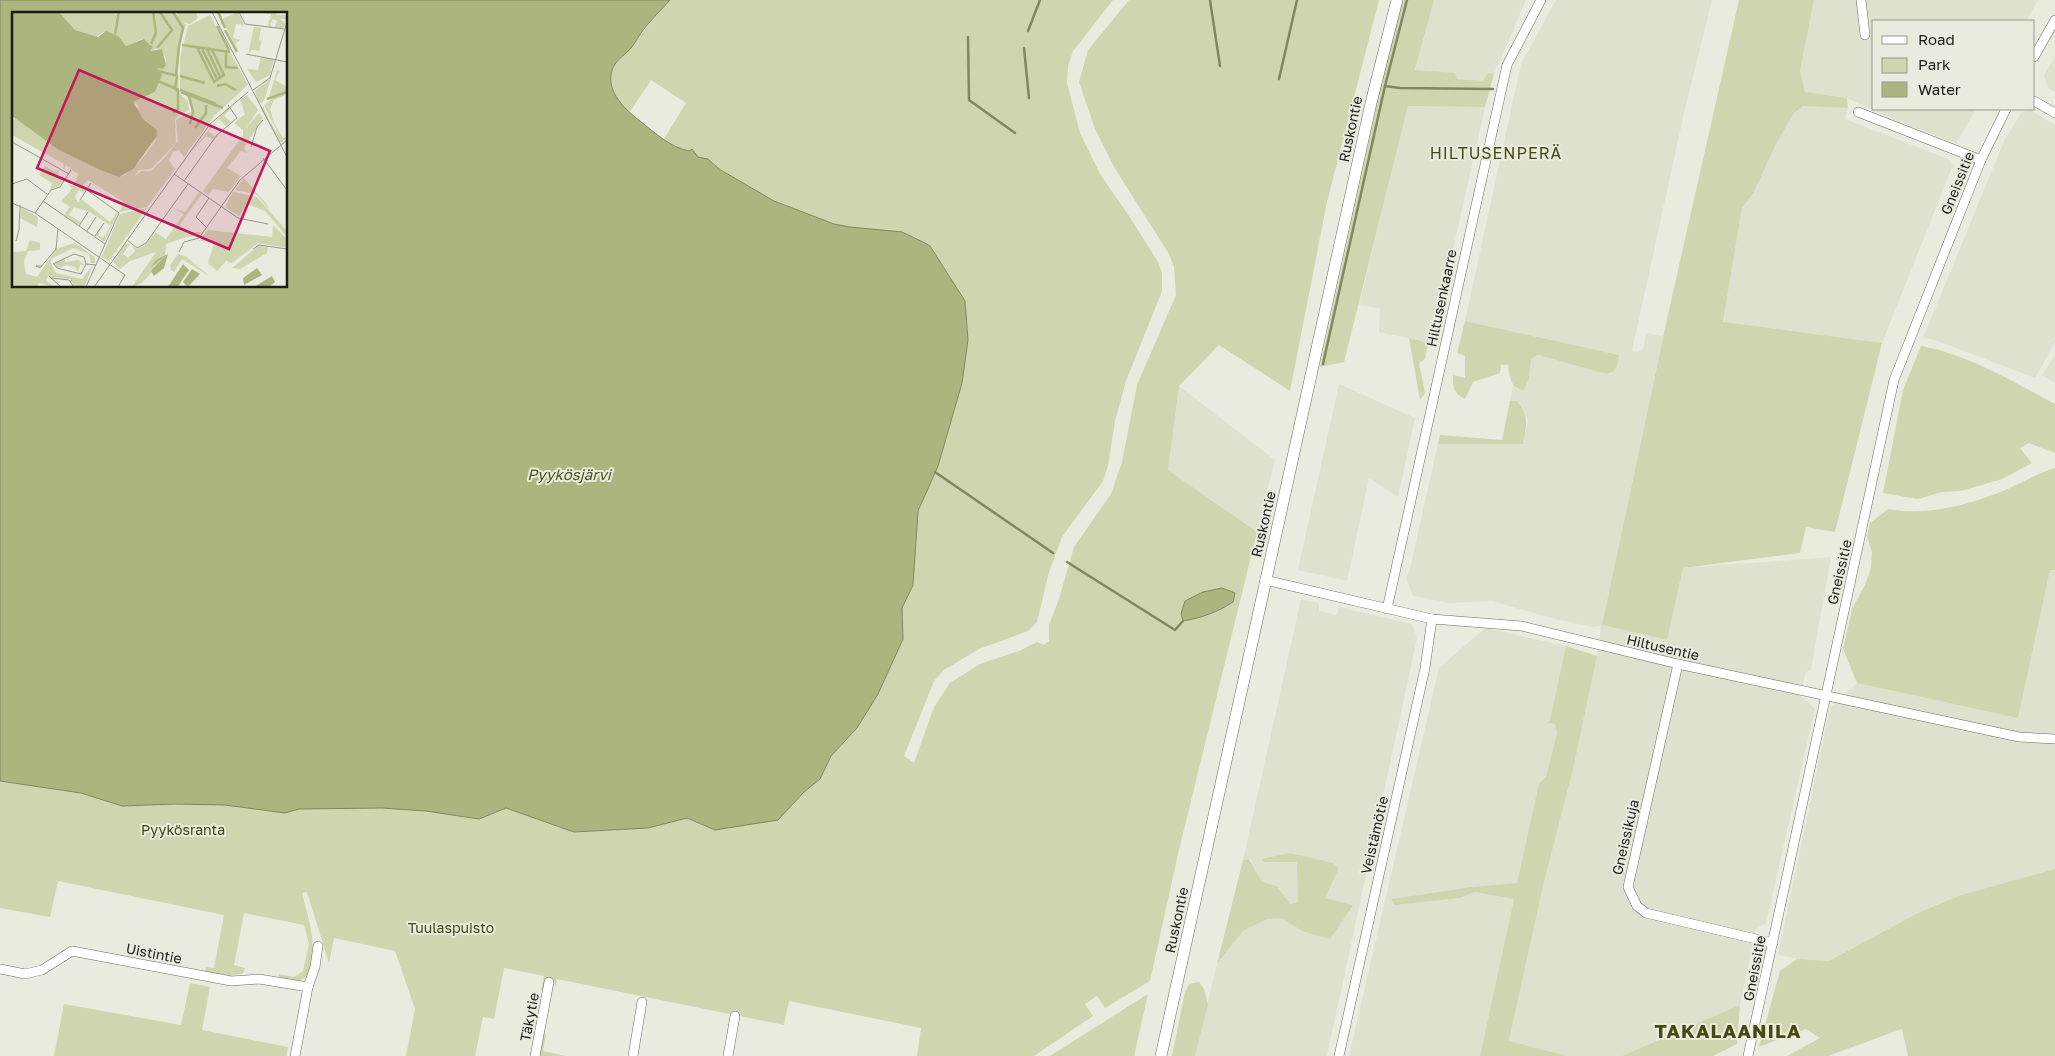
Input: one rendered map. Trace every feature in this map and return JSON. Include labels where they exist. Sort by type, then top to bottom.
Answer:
[{"type":"main road","name":"Ruskontie","points":[[1161,1056],[1371,103],[1397,0]]},
{"type":"street","name":"Hiltusenkaarre","points":[[1387,609],[1507,66],[1541,0]]},
{"type":"street","points":[[1861,0],[1865,35]]},
{"type":"street","points":[[2035,55],[2055,20]]},
{"type":"street","points":[[2035,102],[2055,113]]},
{"type":"street","name":"Gneissitie","points":[[1748,1056],[1894,380],[1981,160],[2006,110]]},
{"type":"street","points":[[1858,112],[1981,160]]},
{"type":"street","name":"Hiltusentie","points":[[1265,580],[1432,619],[1521,626],[1678,664],[2019,737],[2055,739]]},
{"type":"street","name":"Veistämötie","points":[[1339,1056],[1425,668],[1432,619]]},
{"type":"street","name":"Gneissikuja","points":[[1678,664],[1628,887],[1637,906],[1646,912],[1773,942]]},
{"type":"street","points":[[295,1056],[318,946]]},
{"type":"street","name":"Uistintie","points":[[0,969],[25,974],[42,970],[72,951],[231,981],[259,979],[308,987]]},
{"type":"street","name":"Täkytie","points":[[535,1056],[549,982]]},
{"type":"street","points":[[632,1056],[642,1002]]},
{"type":"street","points":[[728,1056],[735,1016]]},
{"type":"shaded area","points":[[1434,0],[1526,0],[1494,74],[1488,73],[1484,81],[1457,79],[1415,71]]},
{"type":"shaded area","points":[[1556,0],[1712,0],[1684,113],[1632,351],[1638,352],[1644,347],[1646,333],[1663,336],[1602,625],[1667,640],[1683,568],[1831,557],[1811,669],[1805,673],[1801,696],[1815,709],[1766,923],[1756,929],[1740,1005],[1622,1056],[1567,1056],[1509,1042],[1543,886],[1574,765],[1597,656],[1601,626],[1594,627],[1559,620],[1492,601],[1448,603],[1413,596],[1406,578],[1410,569],[1438,444],[1523,444],[1528,421],[1518,401],[1510,401],[1513,385],[1518,390],[1529,378],[1531,359],[1538,355],[1607,374],[1618,366],[1619,355],[1465,321],[1521,64]]},
{"type":"shaded area","points":[[1814,0],[2038,0],[2027,20],[1872,20],[1872,110],[1847,98],[1805,92],[1800,71]]},
{"type":"shaded area","points":[[2055,57],[2055,92],[2048,88],[2044,75]]},
{"type":"shaded area","points":[[1408,106],[1485,107],[1432,343],[1379,332],[1380,308],[1359,305]]},
{"type":"shaded area","points":[[1803,106],[1848,108],[1845,119],[1948,159],[1953,165],[1882,343],[1723,323],[1742,208],[1754,192],[1775,146],[1794,113]]},
{"type":"shaded area","points":[[1873,110],[1975,110],[1956,143]]},
{"type":"shaded area","points":[[2030,110],[2055,125],[2055,342],[2035,378],[1935,340],[1923,338],[2005,139],[2022,112]]},
{"type":"shaded area","points":[[2055,355],[2055,383],[2042,375]]},
{"type":"shaded area","points":[[1339,384],[1415,418],[1398,497],[1369,478],[1347,581],[1298,570]]},
{"type":"shaded area","points":[[1179,386],[1275,460],[1257,532],[1168,470]]},
{"type":"shaded area","points":[[2050,570],[2055,570],[2055,869],[1961,895],[1918,913],[1829,961],[1797,959],[1778,955],[1830,708],[1857,683],[2018,718]]},
{"type":"shaded area","points":[[1301,599],[1319,603],[1319,611],[1337,615],[1339,607],[1412,624],[1417,638],[1327,1056],[1195,1056],[1217,964],[1243,931],[1267,919],[1282,918],[1302,931],[1353,905],[1325,898],[1339,868],[1290,853],[1265,862],[1297,862],[1298,902],[1290,904],[1277,886],[1262,882],[1250,859],[1243,860]]},
{"type":"shaded area","points":[[1485,628],[1566,646],[1548,723],[1555,724],[1557,733],[1546,777],[1539,783],[1517,883],[1471,887],[1391,899],[1395,905],[1460,898],[1475,892],[1514,899],[1480,1056],[1349,1056],[1439,668]]},
{"type":"green space","points":[[670,0],[1113,0],[1073,51],[1068,66],[1067,83],[1080,133],[1100,174],[1158,262],[1162,273],[1162,291],[1126,381],[1115,421],[1108,466],[1103,481],[1062,537],[1049,572],[1037,622],[1028,631],[979,649],[944,670],[934,681],[904,756],[914,763],[934,707],[950,683],[980,664],[1019,651],[1037,642],[1044,645],[1049,641],[1049,625],[1059,599],[1074,547],[1111,494],[1122,462],[1137,385],[1176,295],[1174,267],[1169,254],[1114,167],[1095,129],[1079,82],[1088,50],[1129,0],[1379,0],[1327,202],[1290,391],[1219,345],[1179,386],[1168,470],[1257,532],[1178,854],[1150,981],[1105,1008],[1097,996],[1085,1004],[1093,1016],[1034,1056],[917,1056],[921,1028],[789,1001],[784,1025],[557,979],[556,986],[553,983],[541,990],[544,976],[504,968],[494,1019],[483,1017],[475,1056],[406,1056],[415,1009],[395,951],[334,938],[329,963],[307,892],[302,893],[312,934],[313,955],[308,976],[299,981],[279,978],[279,974],[294,977],[303,971],[309,944],[304,925],[244,913],[234,965],[245,968],[243,973],[229,976],[205,972],[206,967],[214,968],[224,915],[58,881],[50,917],[0,908],[0,781],[81,793],[122,806],[225,805],[284,813],[299,809],[382,808],[426,811],[479,819],[506,808],[574,832],[648,828],[687,818],[715,830],[804,792],[820,779],[831,756],[857,728],[903,639],[902,608],[913,585],[918,511],[938,466],[965,301],[930,246],[925,243],[834,224],[774,201],[719,169],[708,159],[698,157],[691,151],[683,150],[664,139],[686,103],[651,80],[629,113],[624,108],[616,96],[611,82],[613,68]]},
{"type":"green space","points":[[1403,0],[1434,0],[1415,70],[1455,73],[1457,79],[1483,81],[1488,73],[1494,74],[1485,107],[1408,106],[1344,362],[1320,367],[1381,85]]},
{"type":"green space","points":[[1739,0],[1814,0],[1800,71],[1805,92],[1847,98],[1848,108],[1803,106],[1794,113],[1775,146],[1754,192],[1742,208],[1723,322],[1882,343],[1835,532],[1806,527],[1800,553],[1683,568],[1667,640],[1602,625],[1667,319]]},
{"type":"green space","points":[[1465,321],[1619,355],[1617,365],[1615,370],[1607,374],[1538,355],[1531,359],[1529,378],[1524,390],[1513,385],[1508,365],[1501,365],[1500,373],[1473,382],[1465,399],[1455,389],[1453,375],[1465,378],[1465,356],[1457,353]]},
{"type":"green space","points":[[1409,338],[1428,343],[1425,359],[1419,363],[1425,393],[1420,400]]},
{"type":"green space","points":[[1921,346],[1973,362],[2055,404],[2055,453],[2029,443],[2020,448],[2032,463],[2002,479],[1961,491],[1942,492],[1918,499],[1883,493],[1903,390]]},
{"type":"green space","points":[[1510,401],[1517,401],[1524,411],[1526,427],[1523,444],[1438,444],[1440,435],[1502,440]]},
{"type":"green space","points":[[2055,468],[2055,570],[2050,570],[2018,718],[1857,683],[1843,649],[1852,609],[1865,585],[1871,568],[1872,552],[1867,537],[1870,523],[1888,509],[1902,511],[1930,510],[1972,502]]},
{"type":"green space","points":[[1566,646],[1597,656],[1574,765],[1543,886],[1509,1041],[1567,1056],[1480,1056],[1514,899],[1475,892],[1460,898],[1395,905],[1391,899],[1471,887],[1517,883],[1539,783],[1546,777],[1557,733],[1555,724],[1547,723],[1550,720]]},
{"type":"green space","points":[[1290,853],[1333,863],[1339,868],[1325,898],[1353,905],[1330,939],[1302,931],[1282,918],[1267,919],[1243,931],[1217,964],[1243,860],[1249,859],[1262,882],[1277,886],[1290,904],[1298,902],[1297,862],[1264,862],[1262,859]]},
{"type":"green space","points":[[2055,869],[2055,1056],[1908,1056],[1902,1029],[1828,1056],[1787,1056],[1820,1038],[1806,1029],[1759,1047],[1780,971],[1797,959],[1829,961],[1918,913],[1961,895]]},
{"type":"green space","points":[[1199,982],[1204,989],[1208,1004],[1195,1056],[1172,1056],[1185,992],[1189,984]]},
{"type":"green space","points":[[190,983],[210,987],[202,1030],[288,1047],[286,1056],[54,1056],[64,1004],[181,1025]]},
{"type":"green space","points":[[1148,994],[1134,1056],[1050,1056]]},
{"type":"green space","points":[[1740,1005],[1737,1044],[1713,1056],[1622,1056]]},
{"type":"green space","points":[[544,1034],[546,1034],[543,1051],[566,1056],[540,1056]]},
{"type":"water","name":"Pyykösjärvi","points":[[0,0],[670,0],[644,29],[631,48],[615,64],[611,73],[611,81],[616,97],[621,104],[669,143],[689,151],[692,149],[698,157],[708,159],[719,169],[774,201],[834,224],[902,232],[925,243],[930,246],[965,301],[968,340],[962,383],[938,466],[918,511],[913,585],[902,608],[903,639],[878,694],[857,728],[831,756],[820,779],[804,792],[778,820],[715,830],[687,818],[648,828],[574,832],[506,808],[479,819],[426,811],[382,808],[299,809],[285,813],[225,805],[122,806],[81,793],[0,781]]},
{"type":"water","points":[[1222,588],[1235,593],[1233,602],[1209,614],[1183,621],[1181,614],[1185,601],[1203,592]]},
{"type":"waterway","points":[[1028,31],[1040,0]]},
{"type":"waterway","points":[[1210,0],[1220,66]]},
{"type":"waterway","points":[[1279,79],[1297,0]]},
{"type":"waterway","points":[[1323,364],[1385,86],[1407,0]]},
{"type":"waterway","points":[[968,37],[969,100],[1015,133]]},
{"type":"waterway","points":[[1024,48],[1029,98]]},
{"type":"waterway","points":[[1385,86],[1400,88],[1493,89]]},
{"type":"waterway","points":[[935,472],[1053,553]]},
{"type":"waterway","points":[[1067,562],[1175,630],[1183,621]]},
{"type":"district","name":"HILTUSENPERÄ","points":[[1496,153]]},
{"type":"district","name":"TAKALAANILA","points":[[1728,1030]]},
{"type":"park label","name":"Pyykösranta","points":[[183,829]]},
{"type":"park label","name":"Tuulaspuisto","points":[[451,927]]}]
